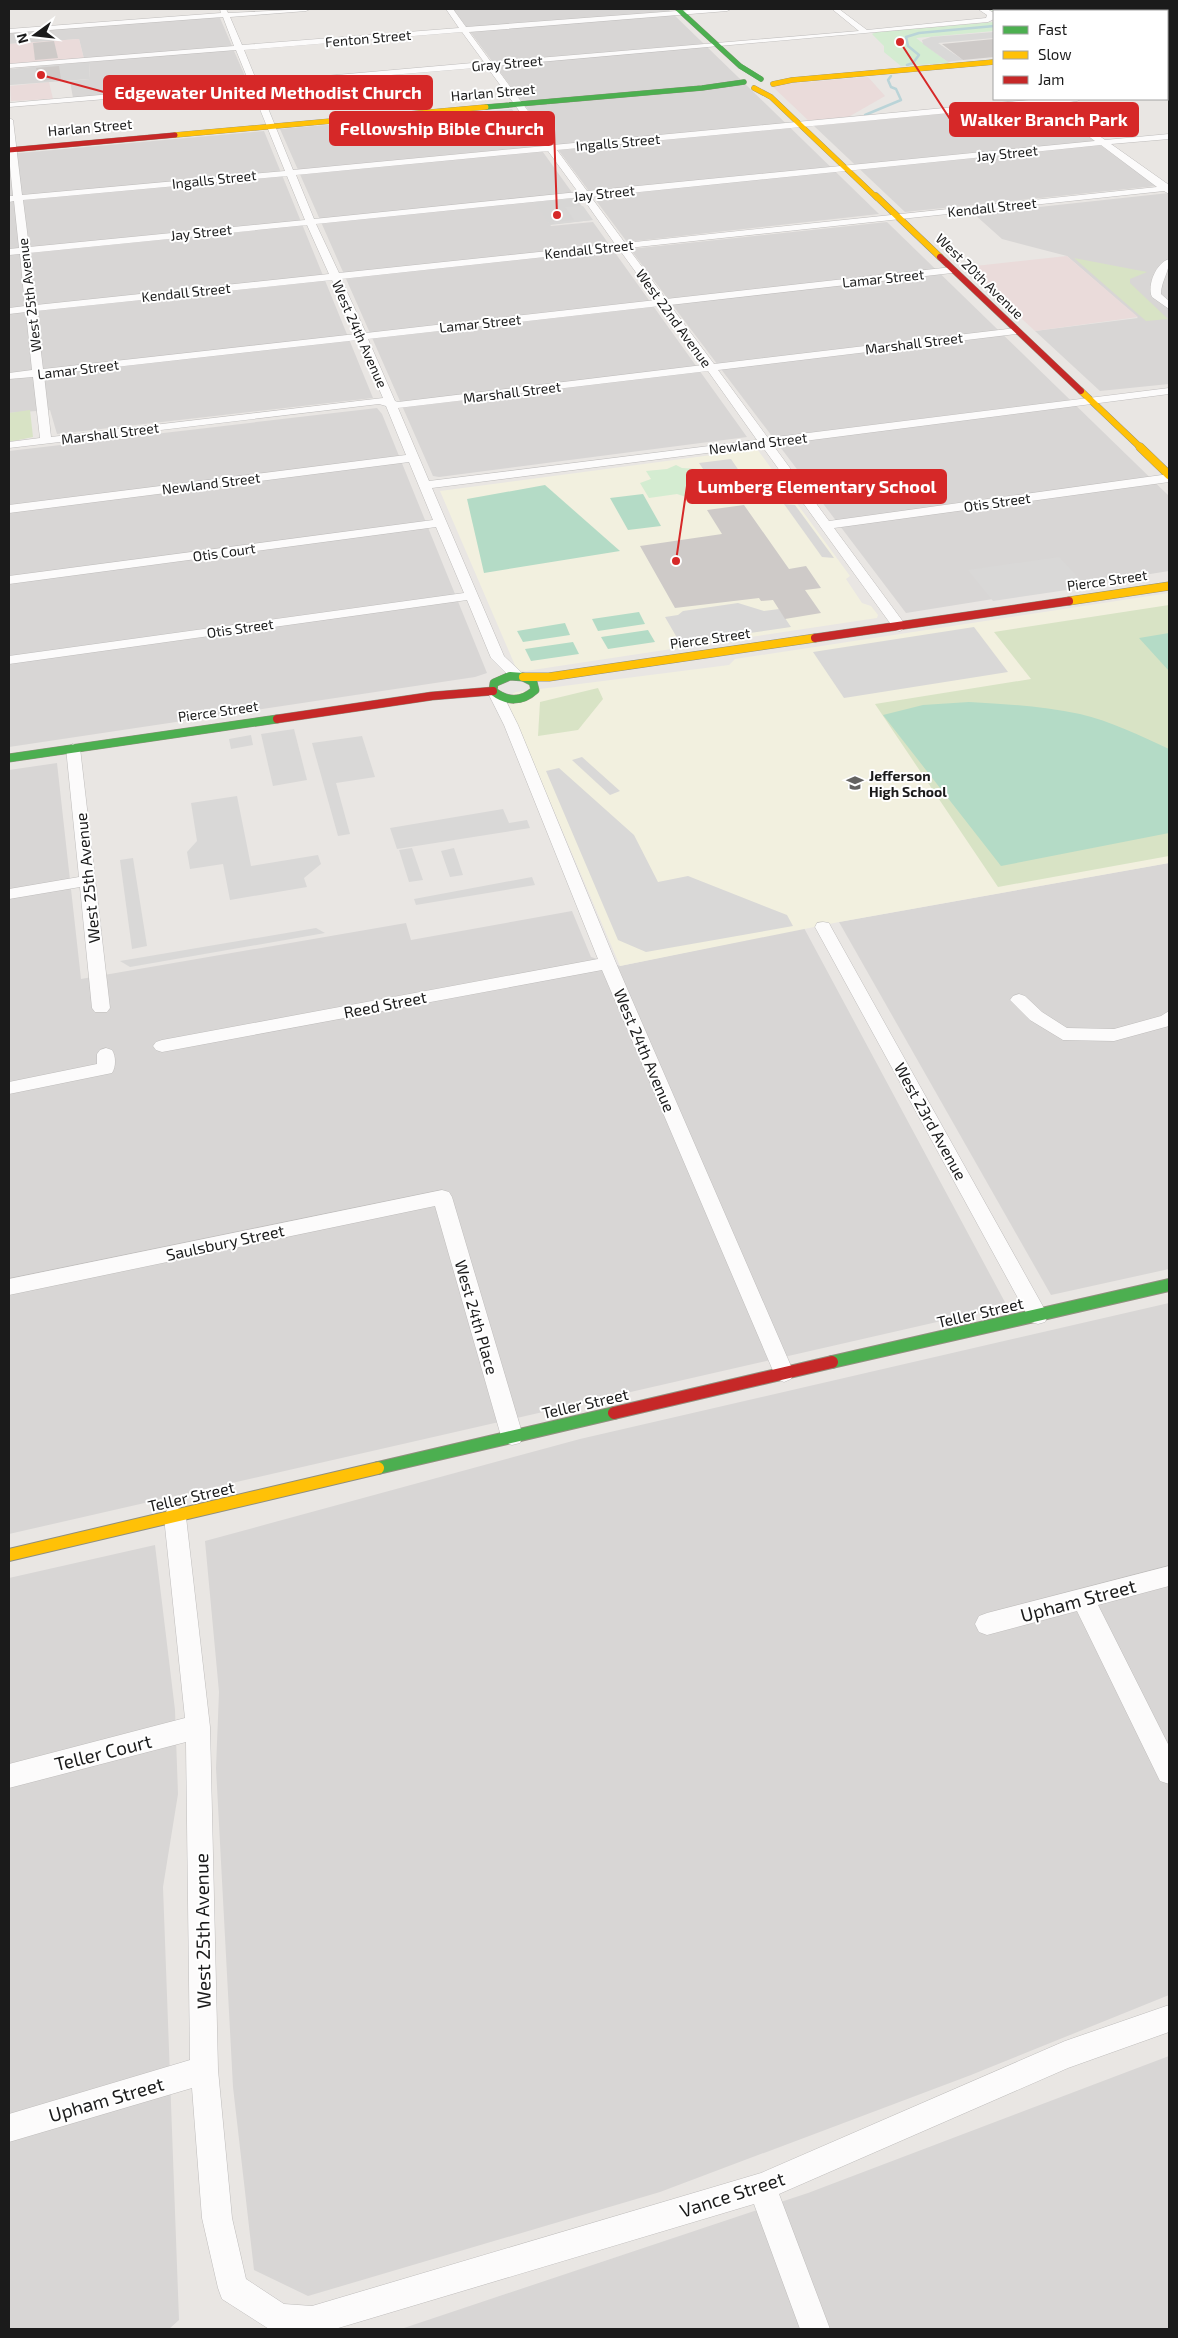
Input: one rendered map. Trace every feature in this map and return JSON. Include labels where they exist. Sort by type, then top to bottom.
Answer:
[{"type":"street","points":[[9,31],[224,12],[306,9]]},
{"type":"street","name":"West 22nd Avenue","points":[[449,9],[586,194],[662,303],[766,442],[900,627]]},
{"type":"street","name":"Fenton Street","points":[[9,66],[680,11],[727,9]]},
{"type":"street","points":[[835,9],[864,31]]},
{"type":"street","name":"Gray Street","points":[[9,105],[988,20],[991,14],[982,9]]},
{"type":"street","name":"West 20th Avenue","points":[[680,11],[740,66],[1169,477]]},
{"type":"street","name":"West 24th Avenue","points":[[224,12],[292,172],[310,221],[362,336],[498,658],[497,667],[510,677]]},
{"type":"street","name":"Harlan Street","points":[[10,150],[993,63]]},
{"type":"street","points":[[1044,100],[1168,189]]},
{"type":"street","name":"Ingalls Street","points":[[13,199],[800,125],[1044,100]]},
{"type":"street","name":"West 25th Avenue","points":[[9,120],[13,199],[24,250],[46,440]]},
{"type":"street","name":"Jay Street","points":[[9,252],[1169,136]]},
{"type":"street","name":"Kendall Street","points":[[9,311],[1168,189]]},
{"type":"street","points":[[1169,262],[1159,273],[1155,282],[1156,295],[1169,306]]},
{"type":"street","name":"Lamar Street","points":[[9,376],[952,270]]},
{"type":"street","name":"Marshall Street","points":[[9,445],[379,401],[400,405],[1016,331]]},
{"type":"street","name":"Newland Street","points":[[425,485],[1169,391]]},
{"type":"street","name":"Newland Street","points":[[9,509],[412,458]]},
{"type":"street","name":"Otis Street","points":[[826,525],[1169,477]]},
{"type":"street","name":"Otis Court","points":[[9,580],[440,523]]},
{"type":"street","name":"Pierce Street","points":[[9,758],[432,696],[510,677],[549,677],[887,626],[900,627],[1169,586]]},
{"type":"street","name":"Otis Street","points":[[9,660],[471,596]]},
{"type":"street","name":"Pierce Street","points":[[535,690],[554,685],[892,632],[900,627]]},
{"type":"street","points":[[494,693],[494,684],[510,677],[533,682],[535,690],[522,699],[511,725]]},
{"type":"street","name":"West 24th Avenue","points":[[494,693],[511,725],[608,963],[784,1373]]},
{"type":"street","name":"Pierce Street","points":[[432,696],[494,693],[507,700],[522,699]]},
{"type":"street","name":"West 25th Avenue","points":[[73,748],[102,1008]]},
{"type":"street","points":[[9,894],[88,881]]},
{"type":"street","name":"West 23rd Avenue","points":[[823,927],[1038,1316]]},
{"type":"street","name":"Reed Street","points":[[162,1046],[608,963]]},
{"type":"street","points":[[1019,1000],[1036,1016],[1063,1034],[1114,1035],[1168,1020],[1169,1017]]},
{"type":"street","points":[[9,1088],[106,1062]]},
{"type":"street","name":"Saulsbury Street","points":[[9,1288],[442,1197]]},
{"type":"street","name":"West 24th Place","points":[[442,1197],[512,1436]]},
{"type":"street","name":"Teller Street","points":[[9,1555],[512,1436],[1169,1286]]},
{"type":"street","name":"West 25th Avenue","points":[[174,1517],[198,1727],[204,2070],[217,2218],[233,2288],[280,2319]]},
{"type":"street","name":"Upham Street","points":[[987,1624],[1169,1576]]},
{"type":"street","points":[[1083,1599],[1169,1772]]},
{"type":"street","name":"Teller Court","points":[[9,1776],[198,1727]]},
{"type":"street","name":"Vance Street","points":[[280,2319],[312,2321],[762,2187],[1065,2055],[1169,2018]]},
{"type":"street","name":"Upham Street","points":[[9,2128],[204,2070]]},
{"type":"street","points":[[762,2187],[815,2329]]},
{"type":"shaded area","points":[[453,9],[668,9],[879,214],[627,242]]},
{"type":"shaded area","points":[[220,18],[232,46],[84,59],[79,39],[9,44],[9,33]]},
{"type":"shaded area","points":[[993,32],[993,38],[938,43],[963,60],[948,62],[923,44],[922,40],[931,37]]},
{"type":"shaded area","points":[[79,39],[84,59],[9,65],[9,44]]},
{"type":"shaded area","points":[[234,51],[248,83],[73,98],[70,81],[90,79],[89,62]]},
{"type":"shaded area","points":[[89,62],[90,79],[10,85],[9,69]]},
{"type":"shaded area","points":[[868,77],[885,96],[845,119],[809,121],[771,85]]},
{"type":"shaded area","points":[[49,82],[53,99],[11,101],[10,86]]},
{"type":"shaded area","points":[[1044,104],[1156,186],[905,212],[814,126]]},
{"type":"shaded area","points":[[512,109],[576,198],[536,202],[551,226],[593,222],[747,437],[439,477],[433,476],[280,129]]},
{"type":"shaded area","points":[[264,131],[373,398],[57,434],[50,410],[9,413],[9,154]]},
{"type":"shaded area","points":[[1169,193],[1169,384],[1100,391],[1035,331],[1138,318],[1067,256],[1002,239],[974,214]]},
{"type":"shaded area","points":[[576,198],[592,220],[550,225],[535,202]]},
{"type":"shaded area","points":[[583,206],[593,220],[555,224],[553,222],[574,220],[565,207]]},
{"type":"shaded area","points":[[887,222],[1169,496],[1169,571],[906,613],[630,249]]},
{"type":"shaded area","points":[[1067,256],[1138,317],[1035,331],[966,267]]},
{"type":"shaded area","points":[[377,408],[382,414],[487,673],[475,677],[9,747],[9,451]]},
{"type":"shaded area","points":[[757,449],[850,576],[846,579],[862,603],[871,606],[878,615],[877,618],[526,671],[517,670],[440,491]]},
{"type":"shaded area","points":[[731,459],[750,487],[718,491],[699,463]]},
{"type":"shaded area","points":[[784,504],[795,505],[834,558],[822,557]]},
{"type":"shaded area","points":[[1059,557],[1087,587],[993,601],[968,570]]},
{"type":"shaded area","name":"Jefferson High School","points":[[1169,593],[1169,863],[839,922],[620,966],[508,703],[508,696],[516,692],[729,665],[735,659]]},
{"type":"shaded area","points":[[738,603],[764,611],[779,609],[791,627],[680,643],[665,617],[678,615],[683,611]]},
{"type":"shaded area","points":[[974,627],[1008,672],[844,698],[813,652]]},
{"type":"shaded area","points":[[294,729],[307,780],[273,786],[261,734]]},
{"type":"shaded area","points":[[251,735],[253,745],[231,749],[229,739]]},
{"type":"shaded area","points":[[362,736],[375,777],[336,783],[350,834],[338,836],[312,743]]},
{"type":"shaded area","points":[[582,757],[620,791],[610,795],[572,760]]},
{"type":"shaded area","points":[[57,763],[81,979],[406,923],[411,940],[572,911],[591,957],[620,966],[804,928],[1007,1306],[9,1534],[9,770]]},
{"type":"shaded area","points":[[559,768],[634,835],[658,882],[688,876],[787,915],[793,926],[646,952],[618,940],[546,771]]},
{"type":"shaded area","points":[[237,796],[251,866],[318,855],[321,864],[304,878],[307,887],[230,900],[223,864],[190,869],[187,852],[197,841],[191,803]]},
{"type":"shaded area","points":[[503,809],[509,823],[527,820],[530,828],[397,849],[390,828]]},
{"type":"shaded area","points":[[412,848],[423,880],[409,882],[399,850]]},
{"type":"shaded area","points":[[454,848],[463,875],[450,877],[441,851]]},
{"type":"shaded area","points":[[133,858],[147,946],[132,949],[120,860]]},
{"type":"shaded area","points":[[1169,863],[1169,1269],[1051,1295],[839,922]]},
{"type":"shaded area","points":[[532,877],[535,885],[416,905],[414,899]]},
{"type":"shaded area","points":[[316,928],[325,933],[130,967],[120,961]]},
{"type":"shaded area","points":[[1169,1303],[1169,1995],[971,2075],[660,2192],[308,2296],[254,2270],[233,2087],[216,1768],[219,1692],[205,1541],[580,1439]]},
{"type":"shaded area","points":[[155,1545],[175,1710],[178,1794],[163,1887],[179,2320],[169,2329],[9,2329],[9,1578]]},
{"type":"shaded area","points":[[1169,2056],[1169,2329],[401,2329],[808,2193]]},
{"type":"green space","points":[[989,9],[1169,9],[1169,44],[1168,10],[993,11]]},
{"type":"green space","points":[[993,22],[993,31],[916,38],[949,63],[901,66],[884,52],[884,46],[872,34],[876,32]]},
{"type":"green space","points":[[1074,258],[1147,272],[1130,279],[1130,283],[1168,319],[1146,321]]},
{"type":"green space","points":[[30,410],[33,437],[9,442],[9,413]]},
{"type":"green space","points":[[676,465],[682,468],[699,469],[718,498],[689,498],[677,494],[649,498],[640,483],[651,479],[646,471],[667,469]]},
{"type":"green space","points":[[545,485],[620,551],[484,573],[467,499]]},
{"type":"green space","points":[[643,494],[661,526],[628,530],[610,498]]},
{"type":"green space","points":[[1169,605],[1169,856],[998,887],[875,704],[1031,679],[994,632]]},
{"type":"green space","points":[[639,612],[645,624],[598,631],[592,619]]},
{"type":"green space","points":[[565,623],[570,635],[523,642],[517,631]]},
{"type":"green space","points":[[648,630],[655,642],[608,649],[601,637]]},
{"type":"green space","points":[[1169,633],[1169,671],[1139,638]]},
{"type":"green space","points":[[573,642],[579,654],[531,661],[525,649]]},
{"type":"green space","points":[[598,688],[603,699],[578,730],[538,736],[540,702]]},
{"type":"green space","points":[[969,702],[1038,707],[1080,714],[1114,725],[1169,749],[1169,833],[1001,866],[883,715],[923,705]]},
{"type":"building","points":[[993,39],[993,57],[963,60],[942,44]]},
{"type":"building","points":[[54,41],[58,58],[35,60],[33,43]]},
{"type":"building","points":[[59,66],[61,79],[39,81],[36,68]]},
{"type":"building","points":[[744,505],[789,569],[806,566],[821,588],[805,590],[821,613],[785,619],[773,600],[761,601],[759,598],[675,608],[640,546],[722,534],[707,510]]},
{"type":"waterway","points":[[907,65],[913,63],[919,55],[908,46],[906,37],[919,33],[993,26]]},
{"type":"waterway","points":[[865,115],[901,100],[896,89],[891,87],[888,80],[891,76]]},
{"type":"traffic: fast","points":[[678,9],[740,66],[761,79]]},
{"type":"traffic: fast","points":[[486,107],[702,88],[744,82]]},
{"type":"traffic: fast","points":[[510,676],[523,677],[533,682],[535,690],[525,697],[514,700],[503,698],[493,691],[494,683],[510,676]]},
{"type":"traffic: fast","points":[[9,758],[277,719]]},
{"type":"traffic: fast","points":[[832,1362],[1169,1285]]},
{"type":"traffic: fast","points":[[378,1468],[614,1413]]},
{"type":"traffic: slow","points":[[773,84],[792,80],[993,62]]},
{"type":"traffic: slow","points":[[754,88],[771,97],[940,257]]},
{"type":"traffic: slow","points":[[175,135],[486,107]]},
{"type":"traffic: slow","points":[[1081,391],[1169,475]]},
{"type":"traffic: slow","points":[[1069,601],[1169,586]]},
{"type":"traffic: slow","points":[[523,677],[549,677],[815,638]]},
{"type":"traffic: slow","points":[[9,1555],[378,1468]]},
{"type":"traffic: jam","points":[[9,150],[175,135]]},
{"type":"traffic: jam","points":[[940,257],[1081,391]]},
{"type":"traffic: jam","points":[[815,638],[1069,601]]},
{"type":"traffic: jam","points":[[277,719],[432,696],[493,691]]},
{"type":"traffic: jam","points":[[614,1413],[832,1362]]},
{"type":"place","name":"Walker Branch Park","points":[[900,42]]},
{"type":"place","name":"Edgewater United Methodist Church","points":[[41,75]]},
{"type":"place","name":"Fellowship Bible Church","points":[[557,215]]},
{"type":"place","name":"Lumberg Elementary School","points":[[676,561]]},
{"type":"place","name":"Jefferson High School","points":[[855,783]]}]
